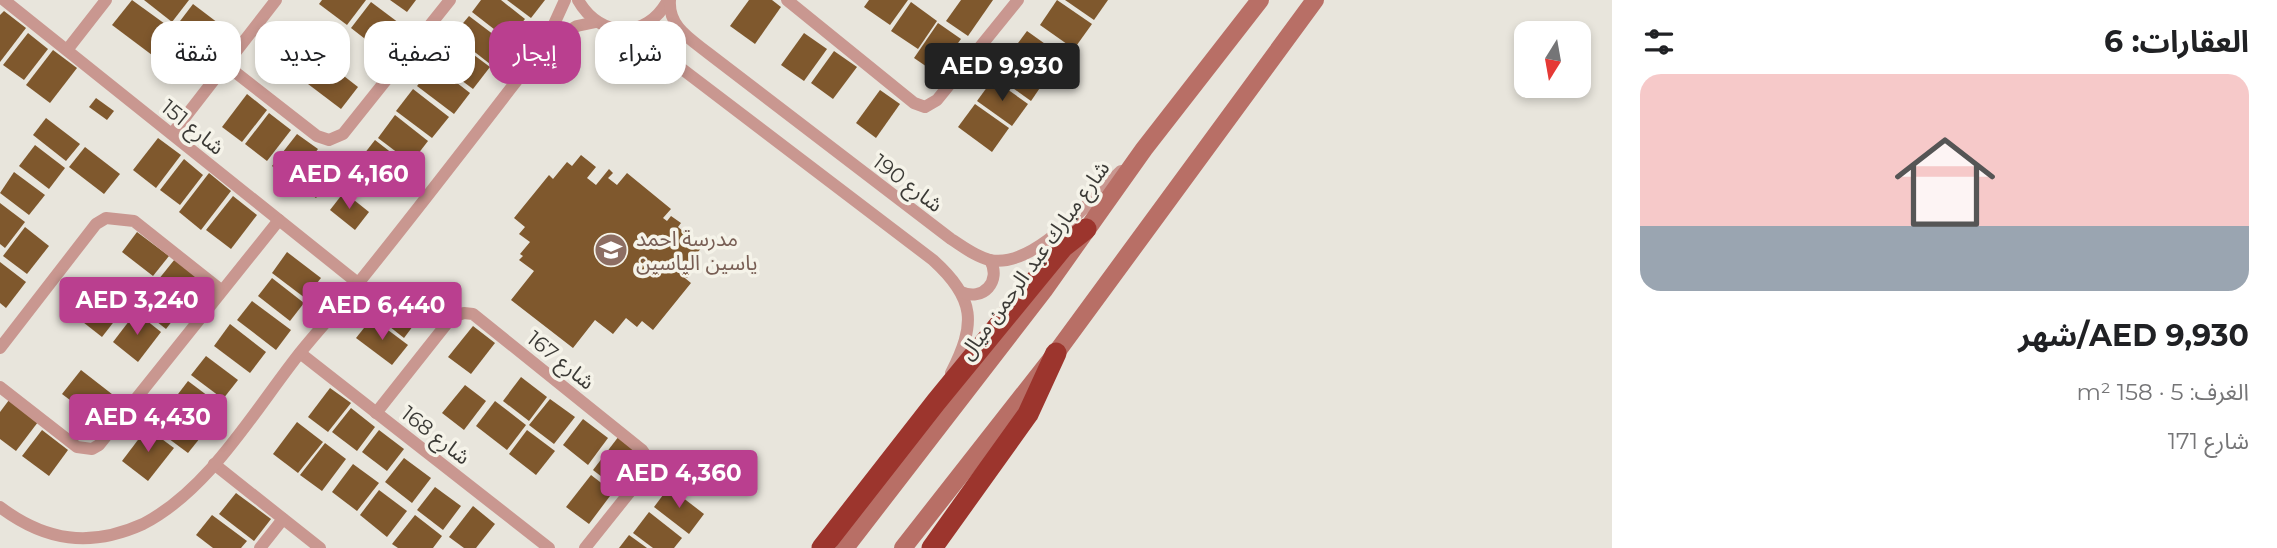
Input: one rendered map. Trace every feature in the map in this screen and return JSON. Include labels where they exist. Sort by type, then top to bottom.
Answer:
[{"type":"highway","points":[[822,548],[936,402],[1063,247],[1086,229]]},
{"type":"highway","points":[[933,548],[1028,414],[1056,353]]},
{"type":"main road","name":"شارع مبارك عبد الرحمن ميال","points":[[845,548],[1044,290],[1144,149],[1260,0]]},
{"type":"main road","points":[[903,548],[1056,353],[1315,0]]},
{"type":"street","name":"شارع 151","points":[[4,0],[359,284]]},
{"type":"street","points":[[67,50],[106,0]]},
{"type":"street","points":[[241,46],[276,0]]},
{"type":"street","points":[[241,77],[317,136],[329,140],[343,134],[450,0]]},
{"type":"street","points":[[555,21],[565,0]]},
{"type":"street","points":[[578,0],[584,12],[595,21]]},
{"type":"street","points":[[652,21],[669,0]]},
{"type":"street","name":"شارع 190","points":[[669,0],[669,13],[682,32],[951,239],[990,260]]},
{"type":"street","points":[[787,0],[914,103],[925,107],[936,100],[1011,2]]},
{"type":"street","points":[[686,72],[949,275],[961,292],[968,314],[967,337],[936,402]]},
{"type":"street","points":[[172,134],[211,84]]},
{"type":"street","points":[[0,508],[21,523],[42,533],[55,537],[87,539],[115,535],[157,516],[194,487],[300,353],[359,284],[514,84]]},
{"type":"street","points":[[961,292],[974,296],[987,291],[995,273],[990,260],[1025,255],[1046,243],[1144,149]]},
{"type":"street","points":[[0,348],[96,224],[106,218],[134,221],[221,290]]},
{"type":"street","points":[[0,387],[77,447],[92,449],[99,446],[279,220]]},
{"type":"street","name":"شارع 167","points":[[376,413],[453,317],[464,313],[473,314],[642,450],[649,460],[645,473],[585,548]]},
{"type":"street","name":"شارع 168","points":[[300,353],[549,548]]},
{"type":"street","points":[[214,464],[320,548]]},
{"type":"street","points":[[260,548],[283,519]]},
{"type":"building","points":[[132,0],[161,21],[151,21],[151,54],[112,25]]},
{"type":"building","points":[[144,0],[189,0],[171,21]]},
{"type":"building","points":[[322,0],[366,0],[350,21],[342,21],[319,4]]},
{"type":"building","points":[[390,0],[416,0],[407,12]]},
{"type":"building","points":[[481,0],[501,0],[525,19],[489,21],[489,25],[472,12]]},
{"type":"building","points":[[507,0],[545,0],[531,18]]},
{"type":"building","points":[[749,0],[772,0],[781,7],[755,44],[730,26]]},
{"type":"building","points":[[869,0],[908,0],[890,25],[864,7]]},
{"type":"building","points":[[961,0],[993,0],[968,36],[946,21]]},
{"type":"building","points":[[1057,0],[1092,24],[1074,49],[1040,25]]},
{"type":"building","points":[[1065,0],[1108,0],[1094,20]]},
{"type":"building","points":[[371,2],[396,21],[364,21],[364,38],[351,28]]},
{"type":"building","points":[[911,2],[937,21],[918,49],[891,31]]},
{"type":"building","points":[[193,4],[215,21],[180,21]]},
{"type":"building","points":[[4,11],[26,28],[0,62],[0,15]]},
{"type":"building","points":[[469,16],[489,31],[489,63],[475,52],[475,21],[465,21]]},
{"type":"building","points":[[938,23],[961,39],[936,73],[914,58]]},
{"type":"building","points":[[1027,31],[1062,56],[1048,77],[1012,51]]},
{"type":"building","points":[[28,33],[48,49],[24,80],[3,65]]},
{"type":"building","points":[[804,33],[827,49],[804,81],[781,65]]},
{"type":"building","points":[[53,50],[77,68],[50,103],[26,85]]},
{"type":"building","points":[[834,51],[857,67],[833,99],[811,83]]},
{"type":"building","points":[[1009,52],[1046,79],[1031,101],[993,74]]},
{"type":"building","points":[[475,56],[489,68],[473,89],[466,84],[475,84]]},
{"type":"building","points":[[993,79],[1028,104],[1012,126],[977,101]]},
{"type":"building","points":[[350,81],[358,87],[341,109],[308,84],[350,84]]},
{"type":"building","points":[[458,84],[470,93],[454,114],[417,86]]},
{"type":"building","points":[[413,89],[449,117],[432,138],[396,111]]},
{"type":"building","points":[[880,90],[900,104],[876,138],[856,123]]},
{"type":"building","points":[[247,94],[267,110],[242,142],[222,127]]},
{"type":"building","points":[[96,98],[114,111],[107,120],[89,107]]},
{"type":"building","points":[[975,104],[1009,128],[992,152],[958,127]]},
{"type":"building","points":[[269,113],[291,130],[267,161],[245,144]]},
{"type":"building","points":[[395,115],[428,141],[411,163],[378,138]]},
{"type":"building","points":[[46,118],[80,144],[66,161],[33,135]]},
{"type":"building","points":[[297,134],[318,149],[293,182],[272,166]]},
{"type":"building","points":[[158,138],[181,155],[156,188],[133,170]]},
{"type":"building","points":[[375,140],[411,168],[393,191],[357,163]]},
{"type":"building","points":[[35,145],[65,168],[49,189],[19,166]]},
{"type":"building","points":[[85,147],[120,174],[104,194],[69,167]]},
{"type":"building","points":[[323,151],[342,165],[316,198],[297,184]]},
{"type":"building","name":"مدرسة احمد ياسين الياسين","points":[[581,155],[596,167],[587,178],[596,185],[609,169],[613,173],[608,178],[617,185],[627,173],[671,209],[663,218],[667,221],[671,216],[681,223],[678,227],[702,247],[694,257],[700,262],[687,278],[680,274],[691,283],[653,330],[642,321],[637,327],[626,318],[613,334],[595,320],[573,348],[511,300],[534,271],[519,260],[523,256],[520,254],[530,242],[519,234],[525,227],[514,218],[549,175],[553,179],[567,162],[572,166]]},
{"type":"building","points":[[184,159],[203,175],[180,205],[160,190]]},
{"type":"building","points":[[14,172],[45,195],[29,215],[0,193]]},
{"type":"building","points":[[209,173],[231,191],[201,230],[179,212]]},
{"type":"building","points":[[344,192],[369,212],[355,230],[330,210]]},
{"type":"building","points":[[233,196],[257,215],[231,249],[206,230]]},
{"type":"building","points":[[0,203],[25,222],[5,248],[0,244]]},
{"type":"building","points":[[25,227],[49,246],[27,274],[3,256]]},
{"type":"building","points":[[137,232],[169,256],[153,276],[122,252]]},
{"type":"building","points":[[287,252],[321,278],[305,298],[272,273]]},
{"type":"building","points":[[175,259],[214,288],[197,310],[158,280]]},
{"type":"building","points":[[0,262],[26,282],[6,308],[0,303]]},
{"type":"building","points":[[272,278],[304,303],[290,321],[258,296]]},
{"type":"building","points":[[155,285],[183,307],[166,329],[138,307]]},
{"type":"building","points":[[95,288],[123,310],[102,337],[74,315]]},
{"type":"building","points":[[386,292],[419,318],[404,338],[371,312]]},
{"type":"building","points":[[252,301],[291,330],[276,350],[237,320]]},
{"type":"building","points":[[136,312],[161,332],[138,362],[113,342]]},
{"type":"building","points":[[372,318],[408,345],[392,365],[356,338]]},
{"type":"building","points":[[230,324],[266,352],[250,373],[214,346]]},
{"type":"building","points":[[473,326],[495,343],[471,374],[448,357]]},
{"type":"building","points":[[206,356],[238,380],[223,399],[191,375]]},
{"type":"building","points":[[81,370],[117,398],[99,422],[62,394]]},
{"type":"building","points":[[521,377],[547,397],[529,421],[503,401]]},
{"type":"building","points":[[188,381],[224,408],[210,425],[175,398]]},
{"type":"building","points":[[465,385],[486,401],[464,430],[442,413]]},
{"type":"building","points":[[330,388],[351,403],[328,432],[308,417]]},
{"type":"building","points":[[550,399],[575,417],[554,444],[529,425]]},
{"type":"building","points":[[9,400],[38,422],[16,451],[0,439],[0,412]]},
{"type":"building","points":[[495,401],[526,425],[507,450],[476,426]]},
{"type":"building","points":[[169,407],[204,433],[188,453],[153,427]]},
{"type":"building","points":[[351,408],[375,427],[357,451],[332,432]]},
{"type":"building","points":[[583,419],[608,438],[588,465],[563,445]]},
{"type":"building","points":[[297,422],[323,442],[298,473],[273,454]]},
{"type":"building","points":[[147,428],[174,448],[148,481],[122,461]]},
{"type":"building","points":[[42,430],[68,450],[49,476],[22,456]]},
{"type":"building","points":[[379,430],[404,449],[387,471],[362,452]]},
{"type":"building","points":[[527,430],[555,451],[536,475],[509,454]]},
{"type":"building","points":[[619,436],[642,454],[616,488],[593,470]]},
{"type":"building","points":[[325,443],[346,459],[322,491],[300,475]]},
{"type":"building","points":[[404,458],[431,478],[412,503],[385,482]]},
{"type":"building","points":[[353,464],[379,483],[357,511],[332,492]]},
{"type":"building","points":[[591,475],[613,492],[589,524],[566,507]]},
{"type":"building","points":[[435,487],[461,506],[443,530],[417,510]]},
{"type":"building","points":[[669,487],[704,514],[689,534],[654,507]]},
{"type":"building","points":[[379,490],[407,511],[387,537],[360,515]]},
{"type":"building","points":[[236,493],[271,519],[254,541],[219,514]]},
{"type":"building","points":[[473,506],[495,524],[476,548],[464,548],[449,537]]},
{"type":"building","points":[[649,512],[682,538],[674,548],[653,548],[633,533]]},
{"type":"building","points":[[212,515],[247,541],[241,548],[213,548],[196,535]]},
{"type":"building","points":[[415,515],[442,536],[433,548],[398,548],[392,544]]},
{"type":"building","points":[[629,535],[647,548],[619,548]]},
{"type":"place","name":"مدرسة احمد ياسين الياسين","points":[[611,250]]}]
